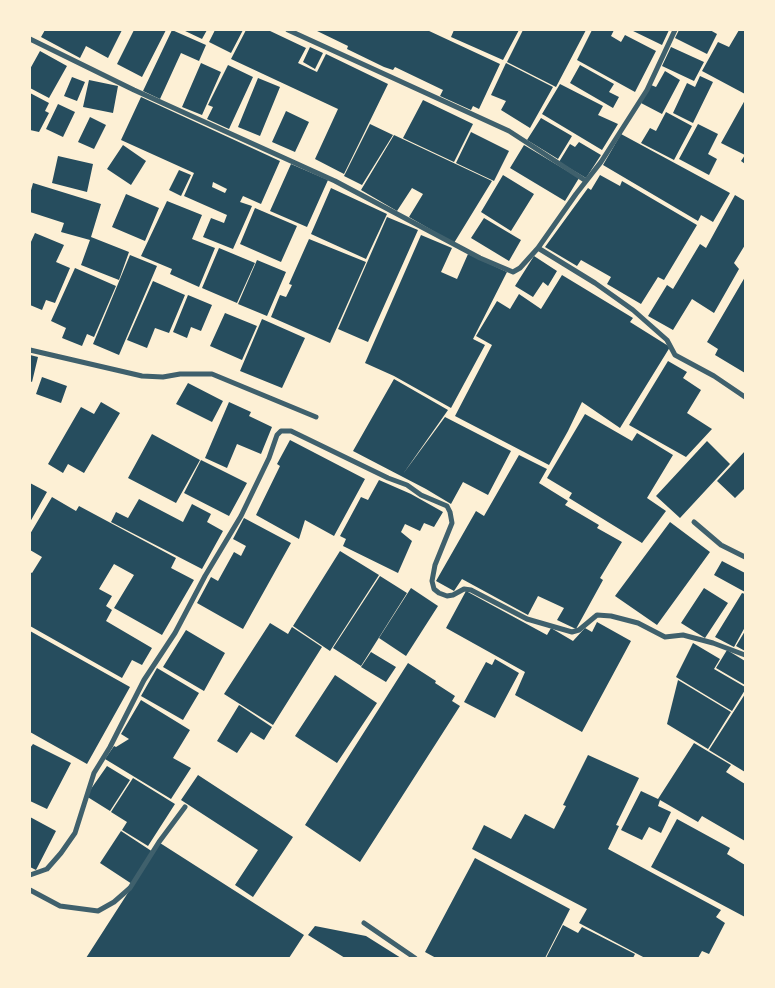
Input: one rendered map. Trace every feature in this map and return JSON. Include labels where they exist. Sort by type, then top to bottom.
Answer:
[{"type":"street","points":[[288,30],[509,131],[586,181]]},
{"type":"street","points":[[30,39],[134,90],[334,181],[397,216],[510,272],[516,272],[538,248],[601,162],[647,90],[676,30]]},
{"type":"street","points":[[538,248],[595,283],[633,310],[667,340],[675,355],[714,376],[745,397]]},
{"type":"street","points":[[30,350],[142,376],[163,377],[180,374],[212,374],[316,417]]},
{"type":"street","points":[[30,875],[47,869],[61,853],[74,832],[94,773],[110,747],[144,680],[175,634],[205,576],[241,516],[269,458],[277,435],[281,431],[291,431],[447,506],[452,523],[435,566],[432,581],[434,588],[439,593],[446,596],[453,595],[464,588],[471,590],[527,619],[572,632],[579,630],[597,615],[612,616],[638,623],[665,637],[683,634],[745,655]]},
{"type":"street","points":[[694,522],[721,545],[745,557]]},
{"type":"street","points":[[30,890],[60,906],[98,911],[114,902],[130,888],[159,842],[185,807]]},
{"type":"street","points":[[364,923],[415,958]]},
{"type":"building","points":[[45,30],[122,30],[108,58],[86,46],[80,58],[41,37]]},
{"type":"building","points":[[134,30],[166,30],[142,77],[117,64]]},
{"type":"building","points":[[172,30],[206,45],[199,61],[181,53],[160,99],[143,91]]},
{"type":"building","points":[[183,30],[207,30],[202,39]]},
{"type":"building","points":[[215,30],[243,30],[231,53],[209,42]]},
{"type":"building","points":[[246,30],[268,30],[306,48],[298,63],[317,72],[326,54],[388,84],[344,174],[315,159],[338,109],[231,59]]},
{"type":"building","points":[[315,30],[427,30],[500,64],[479,109],[473,106],[471,110],[440,96],[443,90],[395,67],[393,70],[384,67],[347,49],[348,46]]},
{"type":"building","points":[[454,30],[519,30],[503,60],[451,37]]},
{"type":"building","points":[[523,30],[586,30],[556,87],[507,62]]},
{"type":"building","points":[[592,30],[614,30],[611,36],[621,42],[625,35],[656,51],[635,92],[577,60]]},
{"type":"building","points":[[631,30],[669,30],[662,45]]},
{"type":"building","points":[[679,30],[710,30],[717,34],[707,54],[675,38]]},
{"type":"building","points":[[739,30],[745,30],[745,94],[702,71],[718,42],[729,47]]},
{"type":"building","points":[[310,47],[323,53],[315,69],[303,62]]},
{"type":"building","points":[[671,47],[704,62],[694,81],[662,66]]},
{"type":"building","points":[[40,51],[67,66],[49,98],[30,88],[30,69]]},
{"type":"building","points":[[201,63],[221,72],[202,115],[182,107]]},
{"type":"building","points":[[506,63],[553,87],[530,128],[501,110],[506,101],[491,95]]},
{"type":"building","points":[[228,65],[253,77],[229,129],[207,119],[213,107],[208,105]]},
{"type":"building","points":[[580,65],[614,84],[609,92],[619,97],[613,108],[570,83]]},
{"type":"building","points":[[665,71],[680,80],[662,114],[641,103],[651,85],[656,87]]},
{"type":"building","points":[[700,76],[713,82],[693,123],[673,113],[687,83],[695,87]]},
{"type":"building","points":[[72,77],[85,82],[77,101],[64,96]]},
{"type":"building","points":[[258,78],[280,87],[260,136],[238,127]]},
{"type":"building","points":[[89,80],[118,86],[113,113],[83,107]]},
{"type":"building","points":[[560,84],[603,106],[598,115],[618,124],[602,150],[542,114]]},
{"type":"building","points":[[30,93],[49,103],[45,111],[49,113],[39,132],[30,130]]},
{"type":"building","points":[[141,97],[280,161],[261,204],[243,196],[240,202],[252,206],[233,249],[203,237],[211,218],[224,223],[227,215],[184,196],[194,173],[121,140]],"holes":[[[213,182],[227,189],[225,193],[212,187]]]},
{"type":"building","points":[[423,100],[473,124],[454,162],[403,138]]},
{"type":"building","points":[[745,100],[745,155],[721,143]]},
{"type":"building","points":[[58,104],[75,112],[63,137],[46,129]]},
{"type":"building","points":[[286,111],[309,122],[295,152],[272,142]]},
{"type":"building","points":[[666,112],[692,126],[674,160],[641,143],[650,128],[656,131]]},
{"type":"building","points":[[90,117],[106,125],[94,149],[78,142]]},
{"type":"building","points":[[541,118],[572,136],[558,159],[527,140]]},
{"type":"building","points":[[370,124],[393,135],[362,185],[344,176]]},
{"type":"building","points":[[698,124],[718,134],[708,154],[717,159],[709,175],[679,159]]},
{"type":"building","points":[[471,132],[509,151],[494,181],[456,163]]},
{"type":"building","points":[[621,134],[730,193],[713,222],[701,215],[698,221],[603,165]]},
{"type":"building","points":[[394,135],[492,181],[454,243],[409,217],[423,194],[412,188],[397,211],[361,190]]},
{"type":"building","points":[[579,142],[601,155],[586,178],[559,162],[570,144],[575,147]]},
{"type":"building","points":[[123,145],[146,161],[131,185],[107,169]]},
{"type":"building","points":[[524,145],[579,178],[565,201],[510,168]]},
{"type":"building","points":[[745,155],[745,164],[741,161]]},
{"type":"building","points":[[58,156],[93,164],[87,192],[52,183]]},
{"type":"building","points":[[291,164],[328,180],[307,227],[270,211]]},
{"type":"building","points":[[179,170],[191,175],[181,196],[169,190]]},
{"type":"building","points":[[503,175],[534,194],[511,231],[481,212]]},
{"type":"building","points":[[600,175],[620,186],[622,181],[697,225],[664,280],[658,277],[641,304],[607,284],[611,277],[581,260],[577,266],[545,247],[588,188],[591,190]]},
{"type":"building","points":[[33,183],[101,204],[91,237],[129,252],[119,280],[81,265],[90,240],[61,232],[64,223],[30,212],[30,194]]},
{"type":"building","points":[[331,188],[387,214],[366,259],[311,234]]},
{"type":"building","points":[[126,194],[159,208],[145,241],[112,227]]},
{"type":"building","points":[[735,195],[745,201],[745,245],[734,263],[739,269],[714,313],[692,299],[673,330],[648,316],[667,285],[673,289],[700,244],[706,248]]},
{"type":"building","points":[[167,201],[202,215],[192,239],[215,248],[199,287],[170,274],[172,269],[141,256]]},
{"type":"building","points":[[255,208],[297,226],[281,262],[240,244]]},
{"type":"building","points":[[387,217],[418,230],[368,342],[338,329]]},
{"type":"building","points":[[484,218],[521,240],[509,261],[471,238]]},
{"type":"building","points":[[35,233],[64,245],[56,262],[70,268],[55,303],[46,300],[42,310],[30,305],[30,244]]},
{"type":"building","points":[[421,235],[452,248],[441,272],[457,279],[468,254],[507,272],[473,339],[485,345],[451,408],[394,376],[365,363]]},
{"type":"building","points":[[309,239],[366,262],[330,343],[271,317],[280,295],[286,297],[292,285],[289,284]]},
{"type":"building","points":[[219,248],[255,263],[237,303],[202,288]]},
{"type":"building","points":[[130,255],[157,266],[119,355],[93,344]]},
{"type":"building","points":[[534,256],[557,271],[548,286],[543,282],[533,297],[515,286]]},
{"type":"building","points":[[257,260],[286,272],[267,316],[238,304]]},
{"type":"building","points":[[75,268],[116,286],[94,337],[87,334],[82,346],[62,338],[66,328],[51,321]]},
{"type":"building","points":[[562,275],[633,318],[630,322],[670,347],[620,428],[582,402],[549,465],[455,416],[492,345],[476,336],[497,301],[510,309],[519,294],[541,309]]},
{"type":"building","points":[[745,277],[745,373],[715,355],[718,349],[707,342]]},
{"type":"building","points":[[153,281],[185,295],[169,333],[155,328],[147,348],[127,340]]},
{"type":"building","points":[[188,295],[212,305],[201,331],[191,327],[187,338],[173,332]]},
{"type":"building","points":[[225,313],[257,326],[242,360],[210,346]]},
{"type":"building","points":[[262,319],[305,338],[282,388],[240,371]]},
{"type":"building","points":[[30,355],[38,357],[32,382],[30,381]]},
{"type":"building","points":[[668,361],[687,372],[683,378],[701,390],[687,413],[712,429],[686,457],[629,425]]},
{"type":"building","points":[[42,377],[67,386],[61,403],[36,394]]},
{"type":"building","points":[[394,379],[448,410],[403,474],[445,417],[511,451],[488,495],[463,482],[451,504],[353,451]]},
{"type":"building","points":[[188,383],[223,401],[212,422],[176,404]]},
{"type":"building","points":[[101,402],[120,413],[84,473],[68,464],[63,473],[48,464],[81,407],[94,414]]},
{"type":"building","points":[[229,402],[251,412],[249,416],[272,427],[261,454],[237,444],[227,468],[205,458]]},
{"type":"building","points":[[585,414],[632,441],[637,433],[673,455],[647,498],[666,511],[642,543],[569,498],[572,493],[547,478]]},
{"type":"building","points":[[152,434],[200,460],[176,503],[128,478]]},
{"type":"building","points":[[290,440],[365,479],[334,536],[305,520],[299,539],[256,515],[280,466],[277,464]]},
{"type":"building","points":[[707,441],[730,464],[680,518],[656,496]]},
{"type":"building","points":[[745,451],[745,488],[735,498],[717,481]]},
{"type":"building","points":[[519,455],[547,469],[539,483],[568,501],[565,505],[599,525],[597,528],[622,542],[600,578],[603,580],[576,629],[557,620],[564,608],[538,596],[528,615],[462,579],[454,591],[436,581],[476,511],[484,516]]},
{"type":"building","points":[[201,460],[247,483],[229,516],[184,493]]},
{"type":"building","points":[[379,480],[411,494],[443,512],[434,527],[424,523],[420,531],[405,524],[401,532],[412,541],[398,573],[343,546],[346,539],[340,536],[361,497],[368,500]]},
{"type":"building","points":[[30,483],[47,492],[30,522]]},
{"type":"building","points":[[52,497],[76,511],[79,506],[176,558],[171,568],[194,580],[162,635],[114,608],[134,575],[114,564],[99,589],[112,596],[106,606],[112,610],[106,621],[152,648],[142,665],[132,660],[122,678],[30,626],[30,572],[32,573],[42,557],[30,550],[30,534]]},
{"type":"building","points":[[139,499],[183,522],[192,504],[211,514],[207,522],[223,531],[202,569],[111,522],[116,512],[128,518]]},
{"type":"building","points":[[244,518],[291,543],[243,629],[197,603],[211,577],[218,581],[234,552],[241,556],[246,546],[233,539]]},
{"type":"building","points":[[670,522],[710,552],[657,625],[615,596]]},
{"type":"building","points":[[340,551],[379,575],[330,651],[293,626]]},
{"type":"building","points":[[722,561],[745,573],[745,592],[714,575]]},
{"type":"building","points":[[380,576],[407,593],[361,666],[333,648]]},
{"type":"building","points":[[411,588],[438,606],[406,656],[379,638]]},
{"type":"building","points":[[704,588],[728,603],[705,638],[681,623]]},
{"type":"building","points":[[466,591],[547,635],[551,628],[573,641],[585,628],[592,632],[597,622],[631,641],[582,732],[515,695],[525,672],[446,628]]},
{"type":"building","points":[[742,593],[745,594],[745,627],[734,647],[715,637]]},
{"type":"building","points":[[270,623],[288,634],[292,627],[322,647],[273,725],[224,694]]},
{"type":"building","points":[[186,630],[225,653],[204,691],[163,667]]},
{"type":"building","points":[[30,631],[130,687],[87,764],[30,732]]},
{"type":"building","points":[[745,631],[745,651],[736,646]]},
{"type":"building","points":[[693,643],[720,659],[714,669],[745,687],[732,711],[676,677]]},
{"type":"building","points":[[727,650],[745,661],[745,685],[716,668]]},
{"type":"building","points":[[371,652],[396,667],[386,682],[361,667]]},
{"type":"building","points":[[495,659],[519,673],[495,718],[464,702],[486,662],[492,665]]},
{"type":"building","points":[[408,663],[455,696],[452,701],[460,706],[360,862],[305,825]]},
{"type":"building","points":[[157,668],[199,693],[183,720],[141,696]]},
{"type":"building","points":[[335,675],[377,703],[337,763],[295,736]]},
{"type":"building","points":[[678,680],[731,712],[708,749],[667,724]]},
{"type":"building","points":[[745,694],[745,772],[709,750]]},
{"type":"building","points":[[141,700],[190,730],[173,758],[191,768],[171,799],[105,759],[114,746],[116,747],[129,739],[121,734]]},
{"type":"building","points":[[239,705],[272,727],[264,740],[251,732],[237,753],[217,741]]},
{"type":"building","points":[[694,743],[731,765],[726,772],[745,784],[745,841],[702,816],[698,822],[660,800],[658,806],[671,812],[661,833],[649,827],[642,840],[621,830],[641,791],[658,799]]},
{"type":"building","points":[[33,744],[71,763],[47,809],[30,801],[30,748]]},
{"type":"building","points":[[588,755],[639,778],[616,825],[619,826],[608,849],[721,910],[716,917],[725,923],[709,954],[702,951],[698,958],[645,958],[579,923],[587,909],[472,849],[484,825],[511,839],[525,814],[554,829],[566,806],[563,805]]},
{"type":"building","points":[[107,766],[130,780],[110,811],[86,796]]},
{"type":"building","points":[[198,775],[293,837],[253,897],[235,885],[258,850],[181,800]]},
{"type":"building","points":[[133,778],[175,804],[148,846],[122,830],[127,822],[111,812]]},
{"type":"building","points":[[30,817],[56,831],[36,870],[30,867]]},
{"type":"building","points":[[677,819],[730,848],[727,854],[745,865],[745,917],[651,867]]},
{"type":"building","points":[[121,831],[153,852],[132,884],[100,863]]},
{"type":"building","points":[[160,843],[304,935],[289,958],[86,958]]},
{"type":"building","points":[[475,858],[570,909],[545,958],[436,958],[425,952]]},
{"type":"building","points":[[563,925],[578,933],[582,927],[635,954],[633,958],[546,958]]},
{"type":"building","points":[[315,926],[366,936],[401,958],[345,958],[308,935]]}]
